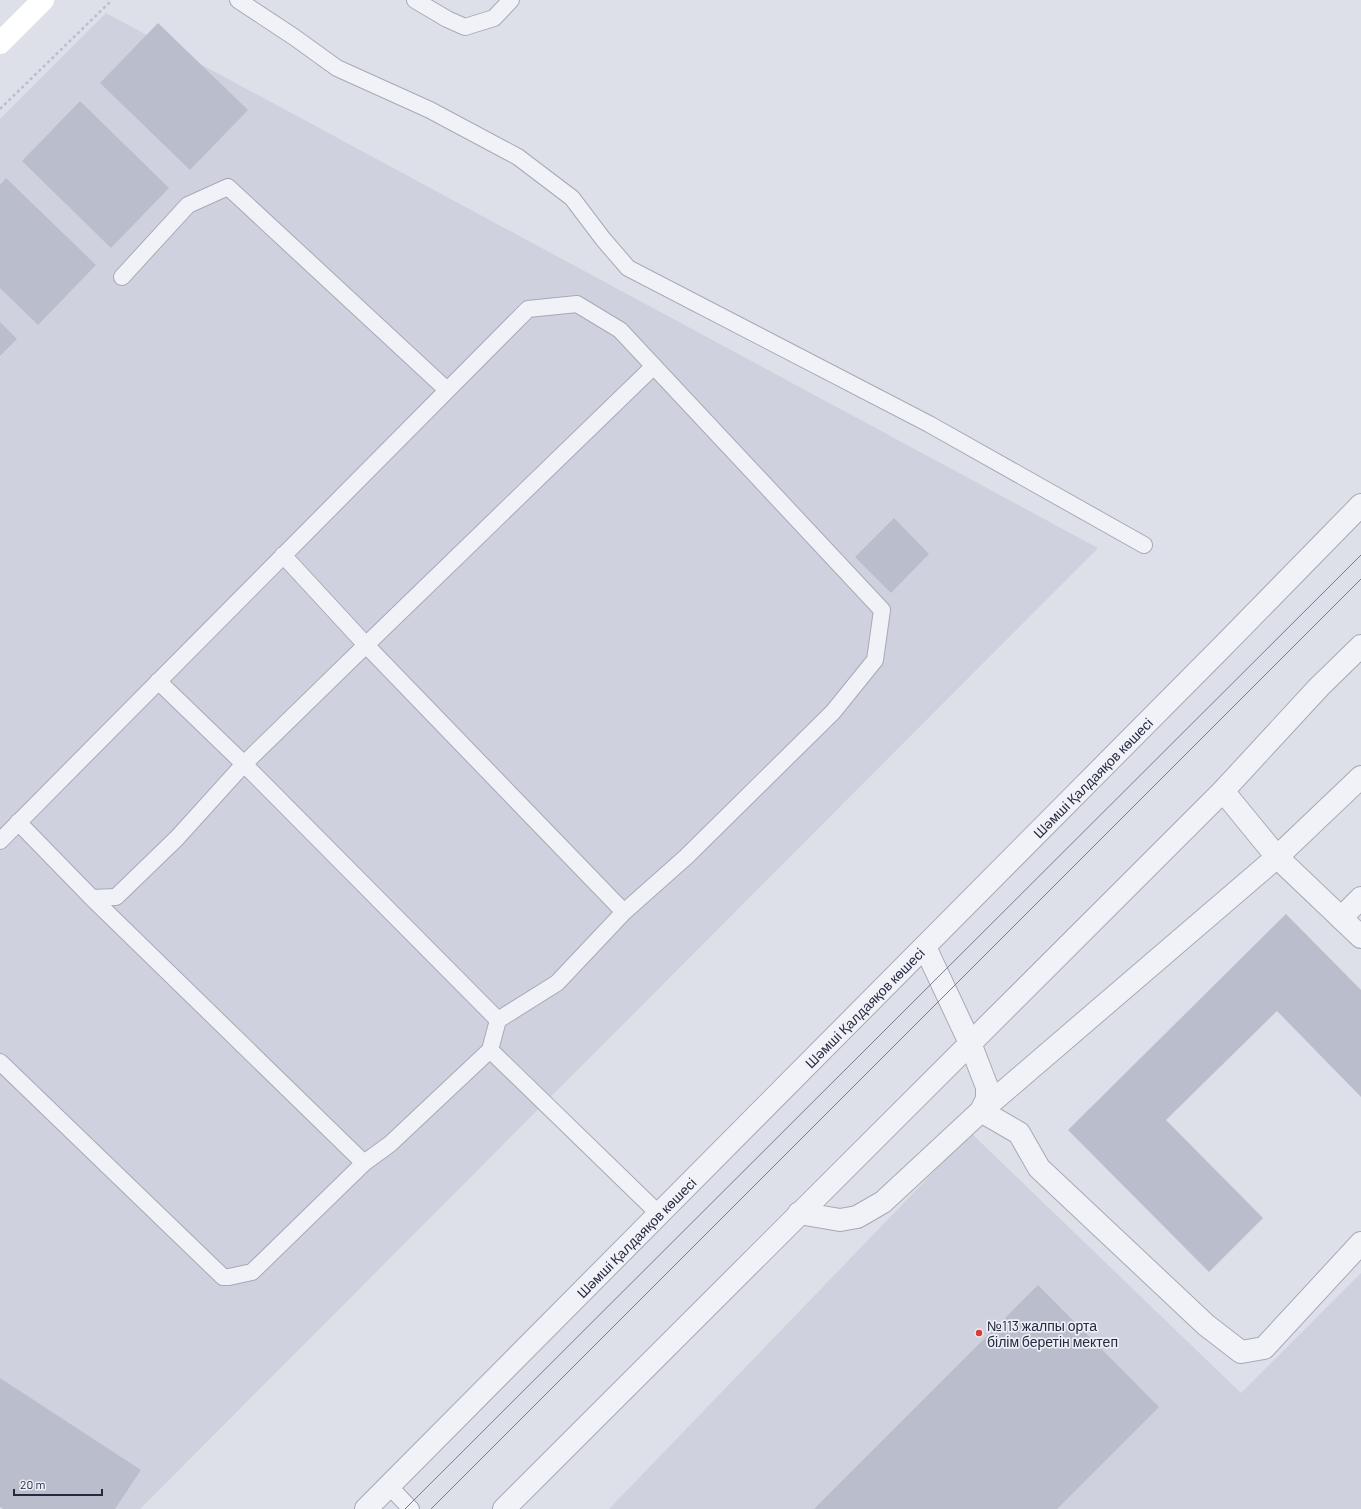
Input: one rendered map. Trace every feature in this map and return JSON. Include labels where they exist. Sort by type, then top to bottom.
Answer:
[{"type":"main road","points":[[0,43],[43,0]]},
{"type":"street","name":"Шәмші Қалдаяқов көшесі","points":[[366,1509],[1218,652],[1361,505]]},
{"type":"street","points":[[504,1509],[1223,791],[1319,687],[1361,646]]},
{"type":"street","points":[[799,1213],[840,1220],[856,1217],[883,1202],[981,1111],[1277,857],[1361,777]]},
{"type":"street","points":[[1223,791],[1277,857],[1361,937]]},
{"type":"street","points":[[1341,918],[1361,898]]},
{"type":"street","points":[[925,947],[970,1043],[987,1087],[987,1099],[981,1111]]},
{"type":"street","points":[[981,1111],[1019,1133],[1039,1168],[1206,1325],[1241,1352],[1264,1348],[1361,1243]]},
{"type":"lane","points":[[238,0],[294,37],[337,68],[430,110],[518,157],[572,198],[603,240],[628,268],[929,424],[1144,545]]},
{"type":"lane","points":[[414,0],[441,16],[465,27],[494,18],[512,0]]},
{"type":"lane","points":[[122,277],[188,205],[228,187],[447,390]]},
{"type":"lane","points":[[0,841],[528,309],[577,304],[620,330],[882,610],[875,660],[833,712],[686,857],[624,912],[557,983],[498,1020],[490,1050],[390,1144],[364,1163],[252,1272],[223,1277],[0,1062]]},
{"type":"lane","points":[[92,898],[116,898],[177,838],[244,764],[654,366]]},
{"type":"lane","points":[[283,555],[366,645],[624,912]]},
{"type":"lane","points":[[158,681],[244,764],[498,1020]]},
{"type":"lane","points":[[18,822],[92,898],[364,1163]]},
{"type":"lane","points":[[490,1050],[658,1214]]},
{"type":"lane","points":[[389,1486],[411,1509]]},
{"type":"path","points":[[0,110],[112,0]]},
{"type":"shaded area","points":[[106,13],[1098,548],[140,1509],[44,1509],[0,1480],[0,119]]},
{"type":"shaded area","name":"№113 жалпы орта білім беретін мектеп","points":[[971,1133],[1241,1393],[1361,1273],[1361,1509],[609,1509]]},
{"type":"building","points":[[158,23],[248,110],[190,170],[100,83]]},
{"type":"building","points":[[80,101],[169,188],[111,248],[22,161]]},
{"type":"building","points":[[6,178],[96,265],[38,325],[0,288],[0,185]]},
{"type":"building","points":[[0,322],[17,339],[0,356]]},
{"type":"building","points":[[894,518],[929,554],[891,593],[855,557]]},
{"type":"building","points":[[1286,914],[1361,990],[1361,1097],[1277,1011],[1166,1120],[1263,1218],[1209,1272],[1068,1130]]},
{"type":"building","points":[[1038,1285],[1159,1407],[1057,1509],[814,1509]]},
{"type":"building","points":[[0,1378],[141,1470],[115,1509],[3,1509],[0,1507]]},
{"type":"tram line","points":[[405,1509],[1361,555]]},
{"type":"tram line","points":[[431,1509],[1361,579]]},
{"type":"place","name":"№113 жалпы орта білім беретін мектеп","points":[[979,1333]]}]
